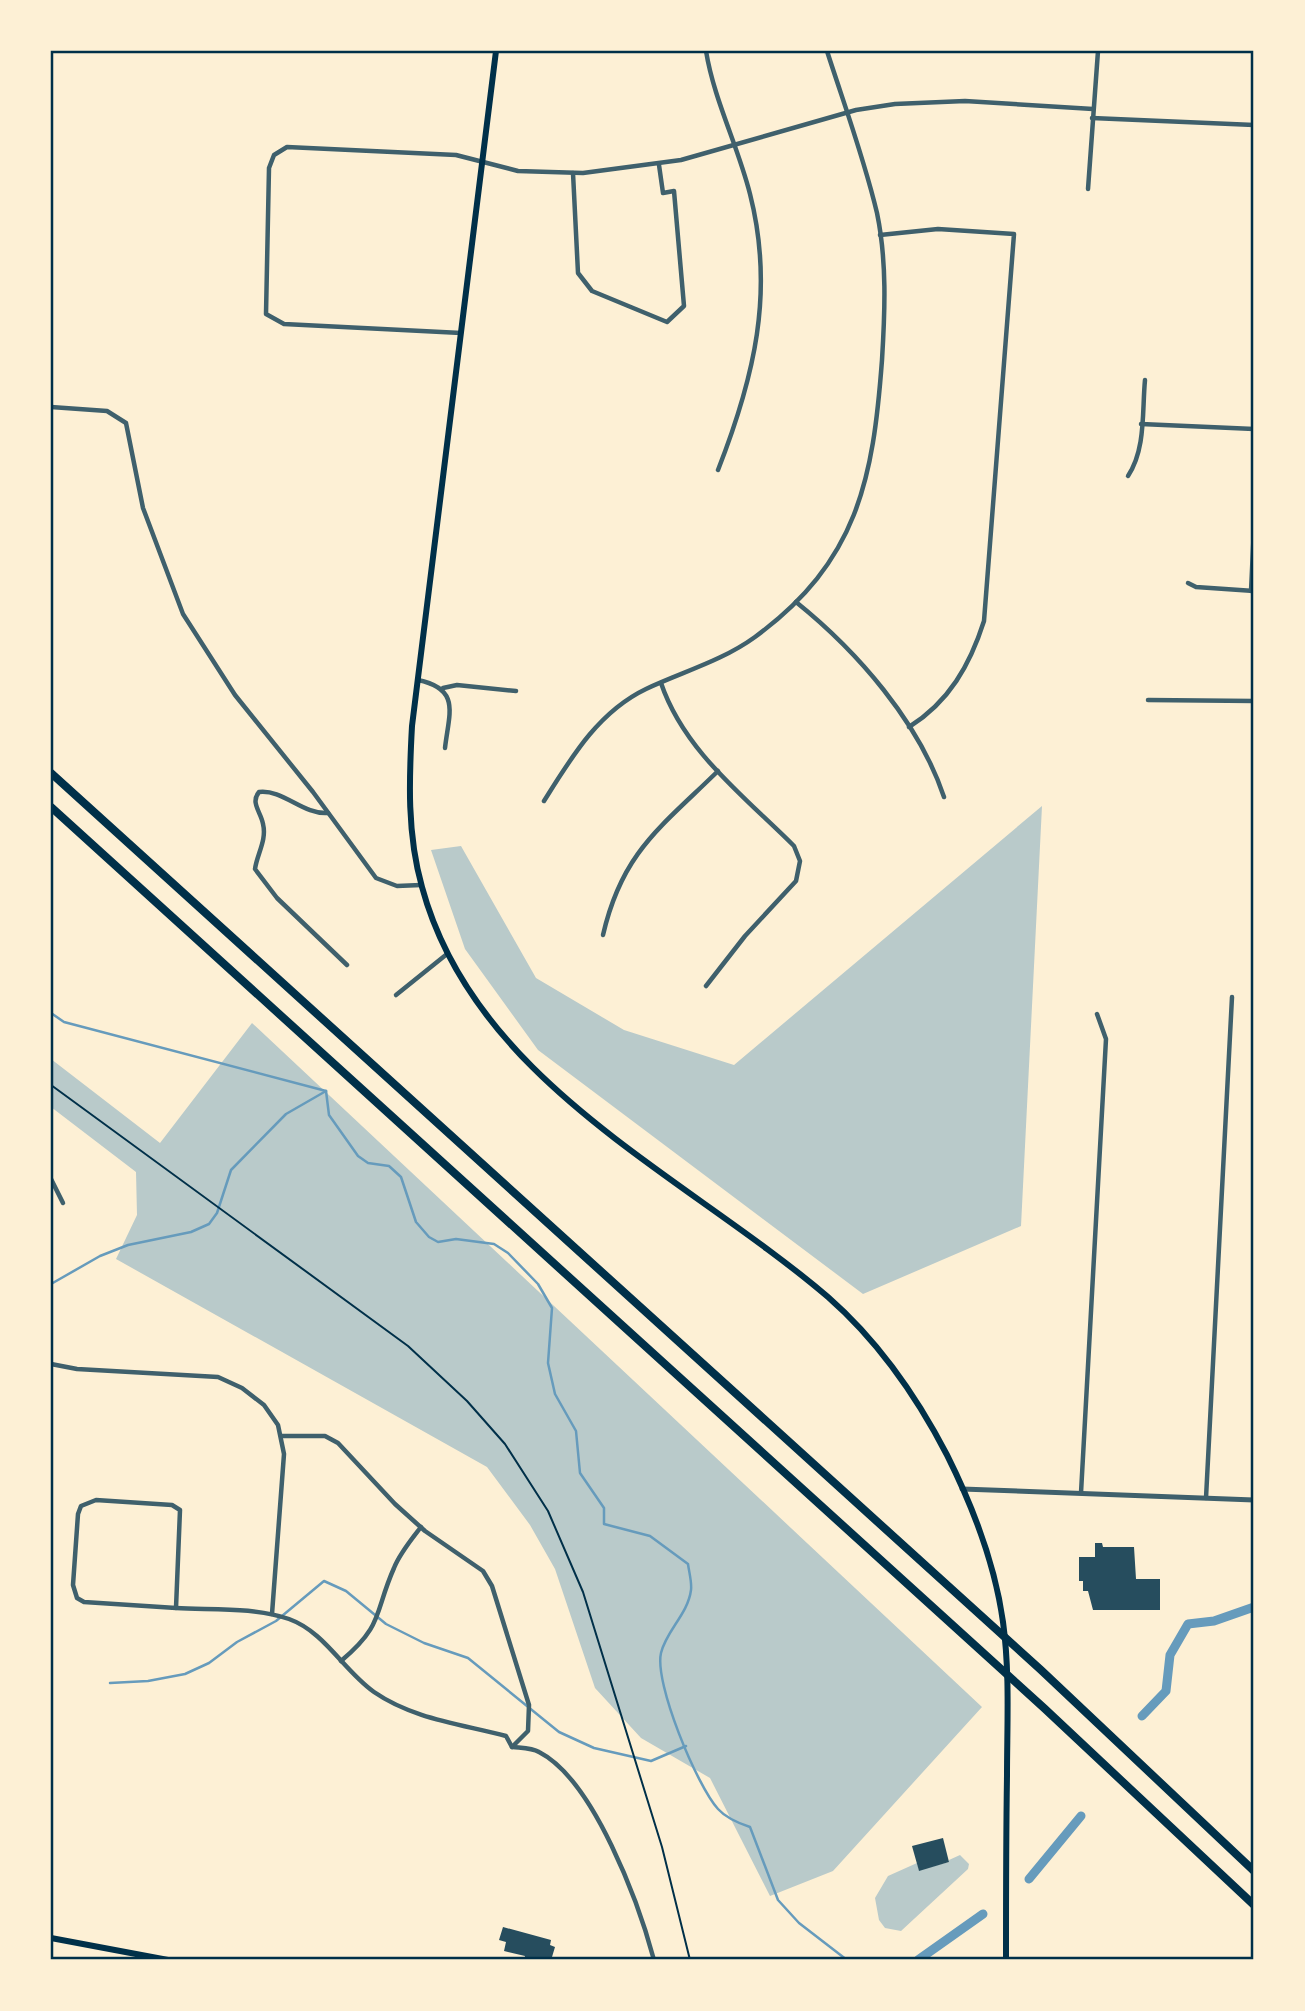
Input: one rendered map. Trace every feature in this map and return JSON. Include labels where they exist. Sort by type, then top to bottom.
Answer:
[{"type":"highway","points":[[51,773],[1041,1670],[1254,1871]]},
{"type":"highway","points":[[51,807],[1044,1707],[1254,1905]]},
{"type":"main road","points":[[496,51],[417,680],[410,802],[421,885],[447,954],[476,1003],[537,1073],[779,1258],[847,1316],[883,1357],[920,1407],[962,1489],[992,1569],[1003,1622],[1007,1660],[1006,1960]]},
{"type":"main road","points":[[51,1938],[167,1960]]},
{"type":"street","points":[[706,51],[755,220],[759,322],[752,370],[742,408],[718,470]]},
{"type":"street","points":[[544,801],[571,757],[596,726],[626,701],[733,651],[763,631],[818,578],[845,537],[871,464],[878,415],[884,321],[880,235],[876,211],[827,51]]},
{"type":"street","points":[[1088,189],[1098,51]]},
{"type":"street","points":[[461,333],[284,324],[272,320],[266,314],[265,300],[269,168],[274,155],[287,147],[456,155],[518,171],[573,173],[659,165],[846,113],[895,104],[965,101],[1093,109]]},
{"type":"street","points":[[1092,118],[1254,125]]},
{"type":"street","points":[[573,173],[579,273],[592,291],[667,321],[684,306],[674,191],[663,193],[659,165]]},
{"type":"street","points":[[880,235],[938,229],[1014,234],[984,621],[970,659],[947,695],[909,727]]},
{"type":"street","points":[[1128,476],[1136,463],[1145,380]]},
{"type":"street","points":[[51,407],[107,411],[126,423],[143,508],[183,614],[234,695],[329,813],[376,878],[397,886],[421,885]]},
{"type":"street","points":[[1141,424],[1254,429]]},
{"type":"street","points":[[1188,583],[1196,587],[1253,591],[1254,527]]},
{"type":"street","points":[[796,602],[832,634],[909,727],[936,773],[944,797]]},
{"type":"street","points":[[417,680],[443,688],[457,685],[516,691]]},
{"type":"street","points":[[661,683],[676,720],[687,737],[794,846],[800,867],[791,889],[745,936],[706,986]]},
{"type":"street","points":[[443,688],[450,707],[445,748]]},
{"type":"street","points":[[1149,700],[1254,701]]},
{"type":"street","points":[[603,935],[615,890],[631,860],[718,771]]},
{"type":"street","points":[[329,813],[315,812],[279,796],[259,792],[255,800],[263,822],[263,838],[254,869],[277,898],[347,965]]},
{"type":"street","points":[[396,995],[447,954]]},
{"type":"street","points":[[1206,1498],[1232,997]]},
{"type":"street","points":[[1081,1493],[1106,1039],[1097,1014]]},
{"type":"street","points":[[51,1179],[63,1203]]},
{"type":"street","points":[[51,1364],[77,1369],[218,1377],[242,1388],[264,1405],[282,1436],[284,1454],[272,1614]]},
{"type":"street","points":[[282,1436],[332,1438],[421,1527],[476,1565],[492,1586],[529,1705],[528,1731],[512,1747]]},
{"type":"street","points":[[962,1489],[1254,1500]]},
{"type":"street","points":[[176,1608],[182,1516],[176,1506],[96,1500],[81,1506],[78,1514],[73,1585],[77,1598],[84,1602],[176,1608],[272,1614],[313,1632],[360,1681],[390,1701],[423,1715],[506,1736],[512,1747]]},
{"type":"street","points":[[341,1661],[357,1648],[375,1624],[394,1568],[421,1527]]},
{"type":"street","points":[[512,1747],[538,1751],[551,1760],[563,1770],[587,1804],[624,1871],[654,1960]]},
{"type":"path","points":[[51,1084],[408,1346],[467,1401],[510,1452],[548,1511],[583,1592],[662,1847],[690,1960]]},
{"type":"shaded area","points":[[1042,806],[1021,1226],[863,1294],[538,1050],[465,949],[431,850],[461,846],[536,978],[624,1030],[734,1065]]},
{"type":"shaded area","points":[[252,1023],[982,1707],[833,1871],[770,1896],[710,1778],[641,1738],[595,1688],[555,1569],[530,1525],[487,1467],[116,1259],[137,1215],[136,1172],[51,1107],[51,1059],[160,1143]]},
{"type":"shaded area","points":[[960,1855],[969,1864],[968,1869],[901,1931],[885,1928],[879,1920],[875,1898],[888,1876],[917,1863],[919,1870],[949,1862]]},
{"type":"building","points":[[1095,1543],[1102,1543],[1103,1547],[1134,1547],[1136,1579],[1160,1579],[1160,1610],[1093,1610],[1088,1591],[1083,1591],[1083,1581],[1079,1581],[1079,1557],[1095,1557]]},
{"type":"building","points":[[943,1838],[949,1862],[919,1871],[912,1846]]},
{"type":"building","points":[[503,1927],[551,1940],[550,1945],[555,1947],[552,1957],[548,1960],[524,1960],[525,1956],[504,1951],[506,1942],[499,1940]]},
{"type":"waterway","points":[[51,1013],[64,1022],[326,1091]]},
{"type":"waterway","points":[[326,1091],[329,1115],[358,1156],[368,1163],[389,1166],[401,1177],[416,1222],[429,1237],[438,1242],[456,1239],[494,1244],[508,1253],[538,1284],[552,1308],[548,1363],[555,1394],[576,1431],[580,1473],[604,1508],[604,1524],[650,1536],[688,1564],[691,1587],[689,1599],[667,1637],[661,1653],[661,1667],[670,1709],[699,1779],[718,1809],[732,1820],[750,1827],[778,1900],[799,1923],[847,1960]]},
{"type":"waterway","points":[[51,1284],[100,1256],[128,1245],[191,1232],[209,1224],[217,1213],[231,1170],[286,1114],[326,1091]]},
{"type":"waterway","points":[[110,1683],[148,1681],[185,1674],[209,1663],[237,1642],[276,1621],[324,1581],[346,1591],[386,1624],[424,1643],[468,1658],[559,1732],[594,1748],[651,1761],[686,1746]]},
{"type":"waterway","points":[[1142,1716],[1166,1691],[1170,1655],[1188,1624],[1214,1621],[1254,1607]]},
{"type":"waterway","points":[[1029,1879],[1081,1816]]},
{"type":"waterway","points":[[918,1960],[983,1914]]}]
